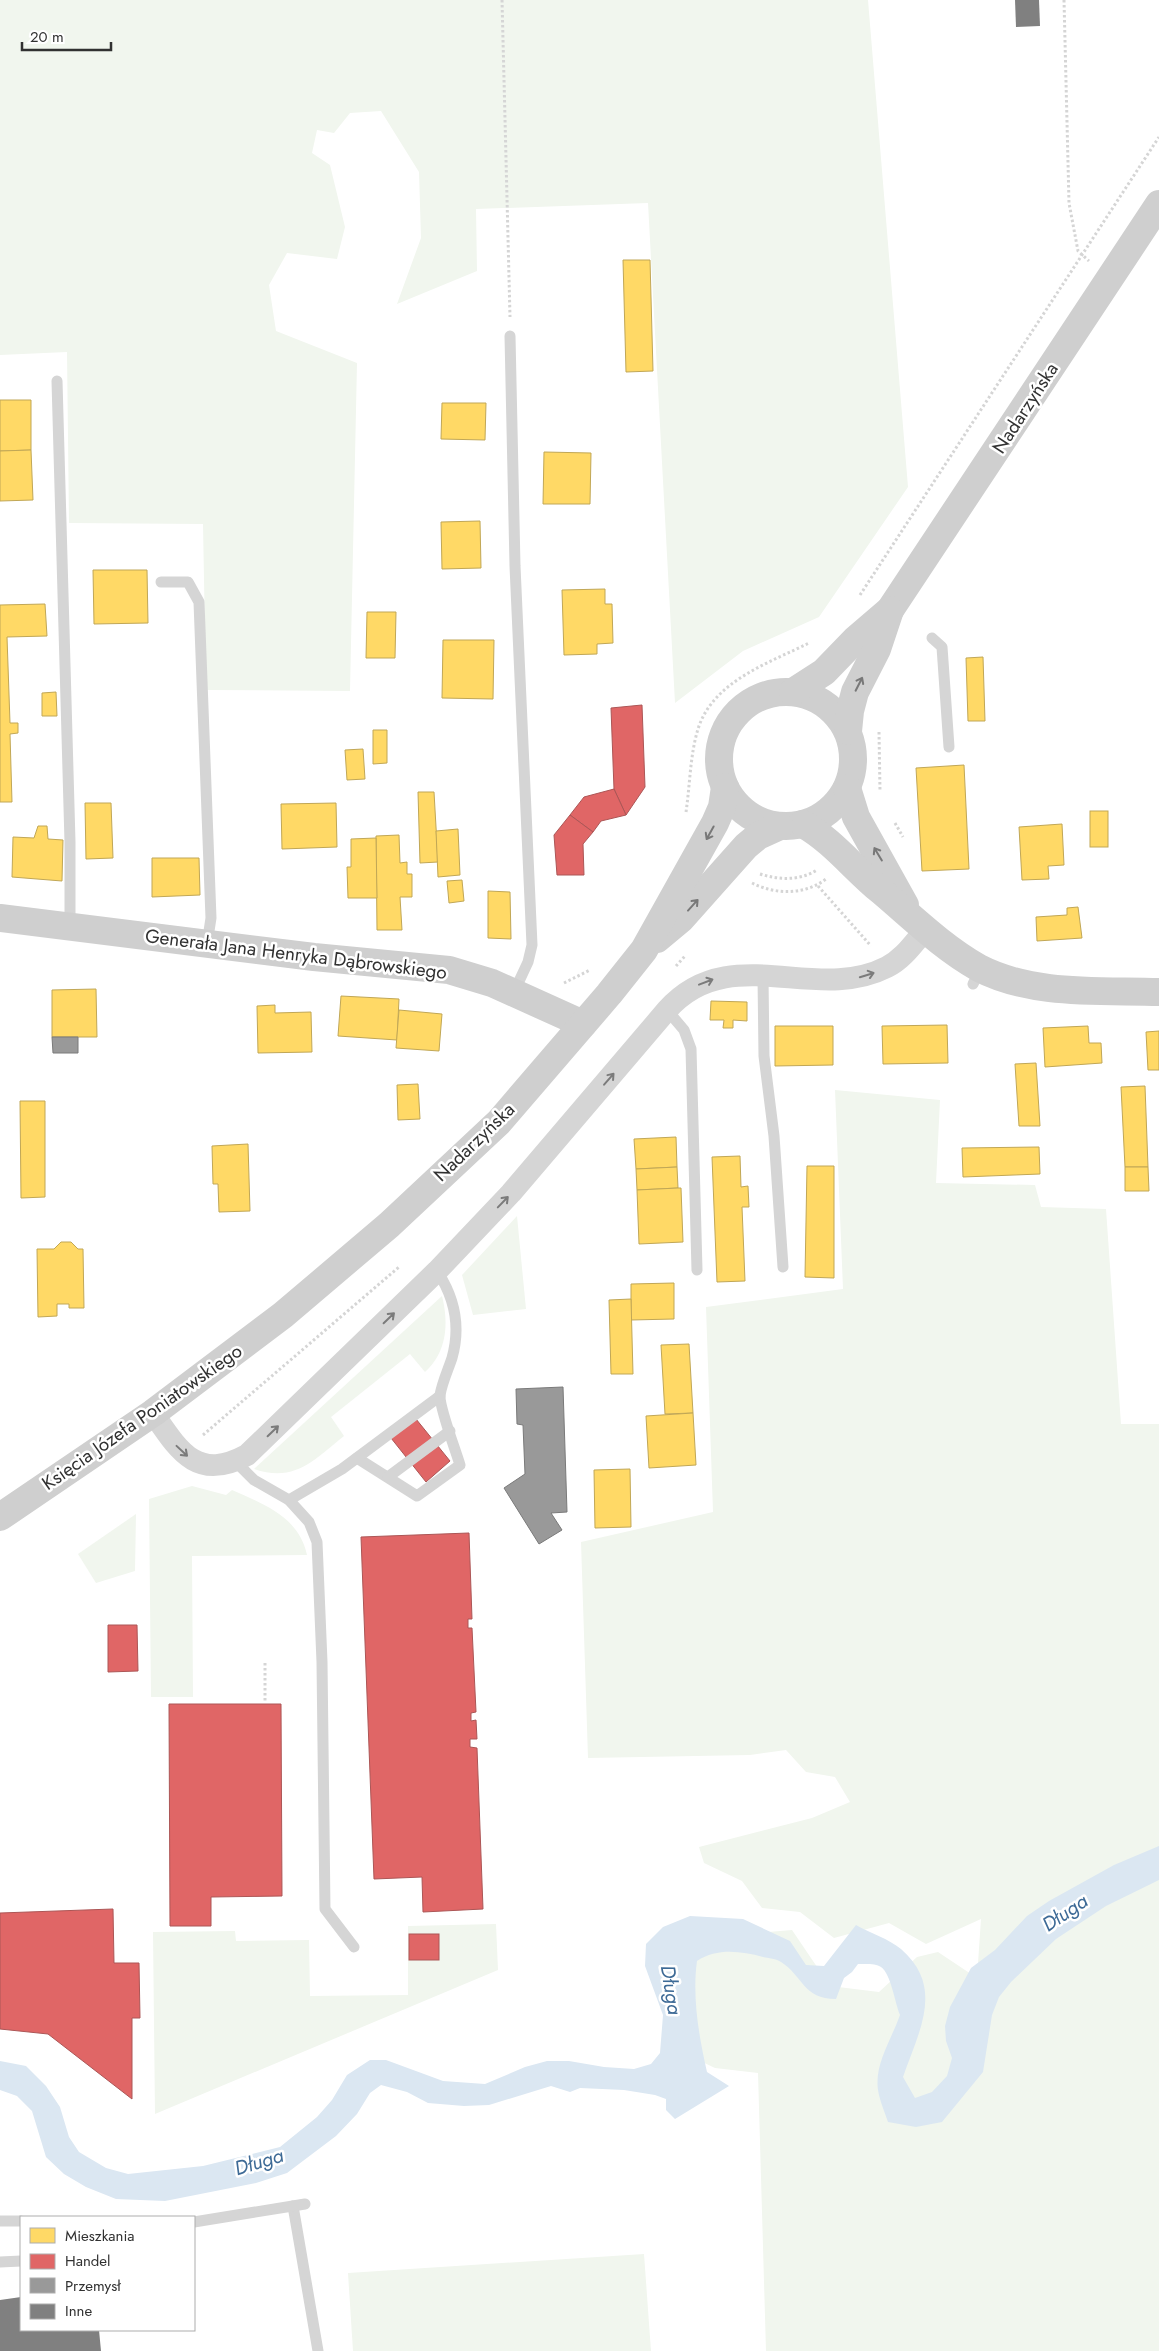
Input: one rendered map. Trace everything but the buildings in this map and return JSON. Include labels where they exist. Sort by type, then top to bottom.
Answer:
[{"type":"main road","name":"Nadarzyńska","points":[[848,731],[850,711],[855,692],[877,649],[890,610],[1159,204]]},
{"type":"main road","name":"Nadarzyńska","points":[[793,692],[824,672],[855,640],[890,610]]},
{"type":"main road","points":[[793,692],[805,694],[826,704],[835,712],[848,731],[854,760],[847,788],[838,803],[824,815],[791,825],[768,824],[747,814],[730,797],[725,787],[719,764],[719,752],[726,730],[739,710],[759,698],[770,693],[793,692]]},
{"type":"main road","name":"Nadarzyńska","points":[[283,1315],[389,1225],[499,1122],[583,1024],[644,950],[715,822],[722,807],[725,787]]},
{"type":"main road","points":[[847,788],[856,817],[916,922]]},
{"type":"main road","name":"Nadarzyńska","points":[[644,950],[681,919],[746,846],[758,836],[791,825]]},
{"type":"main road","points":[[791,825],[827,840],[879,890],[977,976],[1035,985],[1159,992]]},
{"type":"main road","name":"Generała Jana Henryka Dąbrowskiego","points":[[0,918],[314,957],[449,970],[473,976],[514,992],[583,1024]]},
{"type":"main road","name":"Księcia Józefa Poniatowskiego","points":[[0,1517],[152,1413],[283,1315]]},
{"type":"street","points":[[152,1413],[175,1445],[194,1461],[215,1466],[235,1461],[258,1446],[437,1271],[511,1193],[667,1010],[689,990],[706,981],[722,976],[861,977],[888,966],[903,956],[916,922]]},
{"type":"lane","points":[[510,336],[514,566],[532,945],[528,962],[514,992]]},
{"type":"lane","points":[[57,381],[70,842],[70,926]]},
{"type":"lane","points":[[161,582],[188,582],[199,602],[211,918],[206,944]]},
{"type":"lane","points":[[932,638],[942,646],[949,747]]},
{"type":"lane","points":[[763,977],[764,1056],[774,1136],[783,1267]]},
{"type":"lane","points":[[667,1010],[684,1030],[691,1049],[697,1270]]},
{"type":"lane","points":[[357,1458],[417,1496],[460,1465],[440,1396],[453,1355],[456,1320],[454,1302],[447,1286],[437,1271]]},
{"type":"lane","points":[[289,1500],[357,1458],[440,1396]]},
{"type":"lane","points":[[388,1477],[450,1431]]},
{"type":"lane","points":[[235,1461],[254,1480],[289,1500],[309,1522],[315,1534],[319,1553],[325,1909],[354,1947]]},
{"type":"lane","points":[[195,2222],[299,2205],[318,2351]]},
{"type":"lane","points":[[0,2221],[20,2221]]},
{"type":"lane","points":[[0,2262],[20,2261]]},
{"type":"path","points":[[502,0],[510,336]]},
{"type":"path","points":[[1064,0],[1069,203],[1078,251],[1109,280]]},
{"type":"path","points":[[854,602],[1159,137]]},
{"type":"path","points":[[685,821],[696,735],[712,704],[739,679],[812,642]]},
{"type":"path","points":[[879,727],[881,798]]},
{"type":"path","points":[[891,817],[905,841]]},
{"type":"path","points":[[759,874],[788,879],[810,874],[820,868]]},
{"type":"path","points":[[751,882],[778,891],[799,892],[818,886],[874,950]]},
{"type":"path","points":[[560,984],[592,968]]},
{"type":"path","points":[[265,1663],[265,1703]]},
{"type":"shaded area","points":[[0,0],[868,0],[908,487],[819,617],[743,651],[675,703],[648,203],[476,209],[477,271],[397,304],[421,238],[419,172],[381,111],[350,113],[334,133],[317,130],[312,153],[330,165],[345,227],[337,259],[287,253],[269,285],[276,331],[357,363],[350,691],[206,690],[203,524],[69,523],[67,352],[0,355]]},
{"type":"shaded area","points":[[835,1090],[940,1100],[936,1183],[1035,1185],[1041,1207],[1106,1209],[1121,1424],[1159,1424],[1159,2351],[766,2351],[758,2073],[715,2068],[696,2059],[692,1938],[792,1930],[830,1986],[879,1992],[917,1957],[938,1952],[977,1978],[981,1919],[926,1944],[889,1923],[834,1938],[800,1912],[762,1908],[742,1881],[704,1863],[699,1847],[812,1818],[850,1802],[835,1777],[806,1772],[786,1750],[750,1755],[588,1758],[581,1542],[713,1512],[706,1307],[843,1289]]},
{"type":"shaded area","points":[[517,1216],[526,1309],[473,1315],[462,1275]]},
{"type":"shaded area","points":[[442,1296],[445,1327],[442,1347],[438,1356],[425,1372],[410,1354],[331,1417],[344,1436],[313,1461],[293,1471],[281,1473],[268,1473],[254,1469]]},
{"type":"shaded area","points":[[192,1486],[226,1495],[232,1490],[268,1507],[288,1521],[303,1542],[307,1555],[192,1556],[193,1697],[151,1697],[149,1499]]},
{"type":"shaded area","points":[[136,1514],[135,1571],[96,1583],[78,1554]]},
{"type":"shaded area","points":[[496,1924],[498,1970],[155,2114],[153,1932],[235,1931],[236,1941],[309,1940],[310,1996],[408,1995],[408,1926]]},
{"type":"shaded area","points":[[644,2254],[651,2351],[353,2351],[348,2273]]},
{"type":"water","name":"Długa","points":[[1159,1846],[1159,1880],[1106,1906],[1056,1939],[1011,1982],[999,1997],[992,2015],[983,2072],[942,2122],[916,2127],[888,2122],[879,2095],[878,2074],[880,2064],[900,2015],[890,1982],[881,1967],[873,1964],[858,1964],[844,1978],[836,1999],[825,1998],[810,1991],[779,1961],[746,1953],[729,1952],[713,1954],[697,1961],[695,1989],[699,2031],[707,2072],[729,2086],[675,2119],[666,2110],[666,2099],[655,2095],[624,2090],[580,2088],[570,2092],[551,2086],[489,2105],[464,2106],[428,2103],[407,2092],[381,2085],[370,2093],[357,2114],[336,2136],[287,2173],[256,2183],[165,2201],[116,2199],[86,2187],[64,2174],[46,2157],[32,2111],[17,2096],[0,2090],[0,2061],[26,2066],[46,2086],[60,2107],[69,2137],[79,2152],[106,2168],[128,2174],[203,2166],[280,2147],[317,2117],[332,2100],[347,2075],[370,2060],[386,2060],[443,2081],[485,2084],[525,2067],[547,2061],[569,2061],[604,2067],[634,2069],[651,2064],[660,2053],[663,2015],[645,1966],[646,1944],[663,1927],[690,1916],[743,1919],[790,1941],[806,1965],[824,1966],[856,1925],[901,1949],[914,1964],[922,1979],[925,1994],[921,2026],[903,2077],[915,2098],[932,2092],[947,2076],[952,2058],[946,2041],[945,2026],[950,2007],[971,1968],[995,1950],[1027,1916],[1049,1901],[1114,1865]]}]
